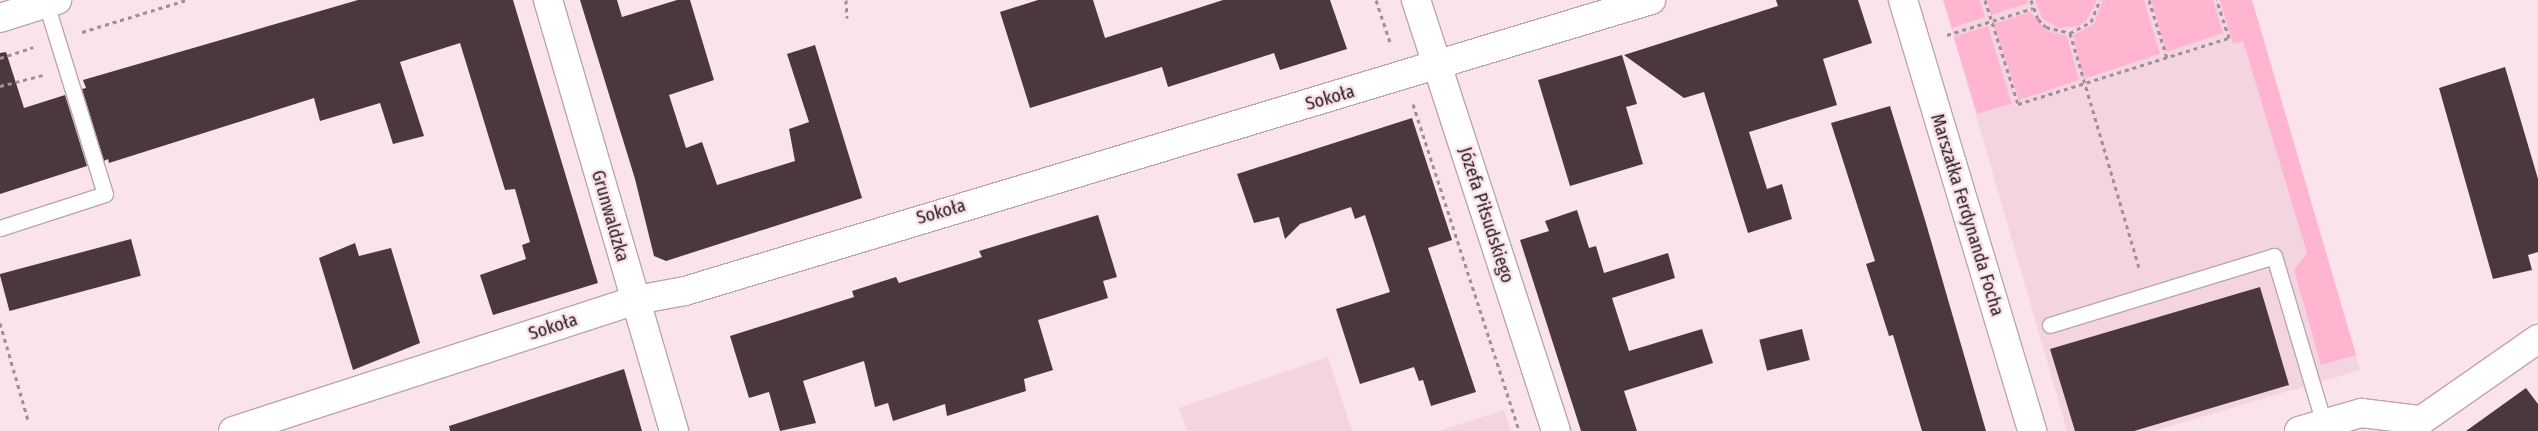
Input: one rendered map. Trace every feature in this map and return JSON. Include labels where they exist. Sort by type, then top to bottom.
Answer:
[{"type":"street","name":"Grunwaldzka","points":[[548,0],[674,431]]},
{"type":"street","name":"Józefa Piłsudskiego","points":[[1416,0],[1556,431]]},
{"type":"street","name":"Sokoła","points":[[233,431],[636,300],[685,291],[1438,66],[1651,0]]},
{"type":"street","name":"Marszałka Ferdynanda Focha","points":[[1902,0],[2032,431]]},
{"type":"street","points":[[0,18],[52,2]]},
{"type":"street","points":[[2312,427],[2361,413],[2413,426],[2538,339]]},
{"type":"lane","points":[[0,228],[105,194],[67,68],[52,2]]},
{"type":"lane","points":[[2050,325],[2274,256],[2312,427]]},
{"type":"path","points":[[0,58],[186,0]]},
{"type":"path","points":[[846,0],[847,18]]},
{"type":"path","points":[[1376,0],[1384,24]]},
{"type":"path","points":[[1984,0],[2018,104],[2229,38],[2218,0]]},
{"type":"path","points":[[2032,0],[2032,8],[2046,27],[2070,33],[2091,22],[2100,0]]},
{"type":"path","points":[[2149,0],[2167,58]]},
{"type":"path","points":[[1943,36],[2032,8]]},
{"type":"path","points":[[2070,33],[2083,84],[2147,295]]},
{"type":"path","points":[[0,86],[67,68]]},
{"type":"path","points":[[1414,107],[1519,431]]},
{"type":"path","points":[[0,323],[28,420]]},
{"type":"shaded area","points":[[1943,0],[2252,0],[2360,370],[2154,431],[2067,431]]},
{"type":"shaded area","points":[[1943,0],[1980,0],[1985,17],[1952,28]]},
{"type":"shaded area","points":[[1987,0],[2028,0],[2028,3],[1991,15]]},
{"type":"shaded area","points":[[2035,0],[2096,0],[2096,3],[2086,21],[2079,26],[2058,28],[2042,18]]},
{"type":"shaded area","points":[[2103,0],[2144,0],[2160,54],[2083,79],[2073,35],[2094,24]]},
{"type":"shaded area","points":[[2151,0],[2213,0],[2223,33],[2166,52]]},
{"type":"shaded area","points":[[2220,0],[2252,0],[2356,355],[2321,365],[2294,270],[2307,253],[2243,41],[2233,44]]},
{"type":"shaded area","points":[[2030,12],[2048,31],[2067,36],[2079,80],[2019,100],[1993,24]]},
{"type":"shaded area","points":[[1988,26],[2012,103],[1977,114],[1954,37]]},
{"type":"shaded area","points":[[1328,357],[1352,431],[1187,431],[1179,408]]},
{"type":"shaded area","points":[[1504,410],[1511,431],[1439,431]]},
{"type":"building","points":[[358,0],[513,0],[598,283],[493,315],[480,275],[526,259],[522,245],[530,242],[515,189],[505,190],[460,43],[400,62],[424,136],[393,144],[380,103],[320,121],[314,98],[109,163],[108,159],[104,161],[82,89],[86,88],[83,80]]},
{"type":"building","points":[[580,0],[617,0],[622,17],[677,0],[690,0],[714,80],[669,95],[686,148],[702,142],[717,185],[795,161],[789,129],[809,122],[787,54],[815,45],[862,198],[666,261],[654,256],[635,179]]},
{"type":"building","points":[[1038,0],[1093,0],[1105,38],[1223,0],[1330,0],[1347,49],[1280,70],[1274,53],[1168,87],[1162,67],[1030,108],[1000,12]]},
{"type":"building","points":[[1776,0],[1858,0],[1872,43],[1823,59],[1837,105],[1749,132],[1767,189],[1782,184],[1792,219],[1748,233],[1704,92],[1684,98],[1624,55],[1778,6]]},
{"type":"building","points":[[6,52],[24,108],[65,95],[87,166],[0,194],[0,53]]},
{"type":"building","points":[[1622,55],[1637,104],[1626,107],[1643,164],[1570,186],[1538,80]]},
{"type":"building","points":[[2505,67],[2538,179],[2538,252],[2528,255],[2532,270],[2493,279],[2439,88]]},
{"type":"building","points":[[1890,106],[1986,431],[1922,431],[1893,335],[1889,336],[1866,264],[1875,261],[1831,123]]},
{"type":"building","points":[[1412,118],[1452,240],[1428,248],[1476,392],[1431,406],[1423,380],[1419,381],[1414,367],[1360,384],[1336,309],[1390,292],[1365,215],[1355,219],[1351,207],[1300,224],[1285,239],[1279,217],[1254,223],[1237,174]]},
{"type":"building","points":[[1577,210],[1589,248],[1596,246],[1604,273],[1668,253],[1675,278],[1612,298],[1629,351],[1702,329],[1713,363],[1624,391],[1637,431],[1581,431],[1520,240],[1549,231],[1545,221]]},
{"type":"building","points":[[1098,215],[1117,277],[1103,281],[1108,298],[1038,320],[1053,370],[1024,379],[1026,391],[947,416],[945,404],[893,421],[888,403],[875,407],[864,361],[803,381],[816,423],[780,431],[769,392],[749,398],[730,336],[854,297],[852,291],[896,277],[899,283],[982,257],[979,251]]},
{"type":"building","points":[[131,239],[141,276],[9,311],[0,274]]},
{"type":"building","points":[[355,243],[359,256],[391,248],[420,343],[353,370],[319,258]]},
{"type":"building","points":[[2260,287],[2289,385],[2134,431],[2075,431],[2050,349]]},
{"type":"building","points":[[1802,329],[1810,360],[1767,371],[1759,340]]},
{"type":"building","points":[[624,369],[642,431],[450,431],[449,426]]},
{"type":"building","points":[[2526,388],[2538,404],[2538,431],[2466,431]]}]
